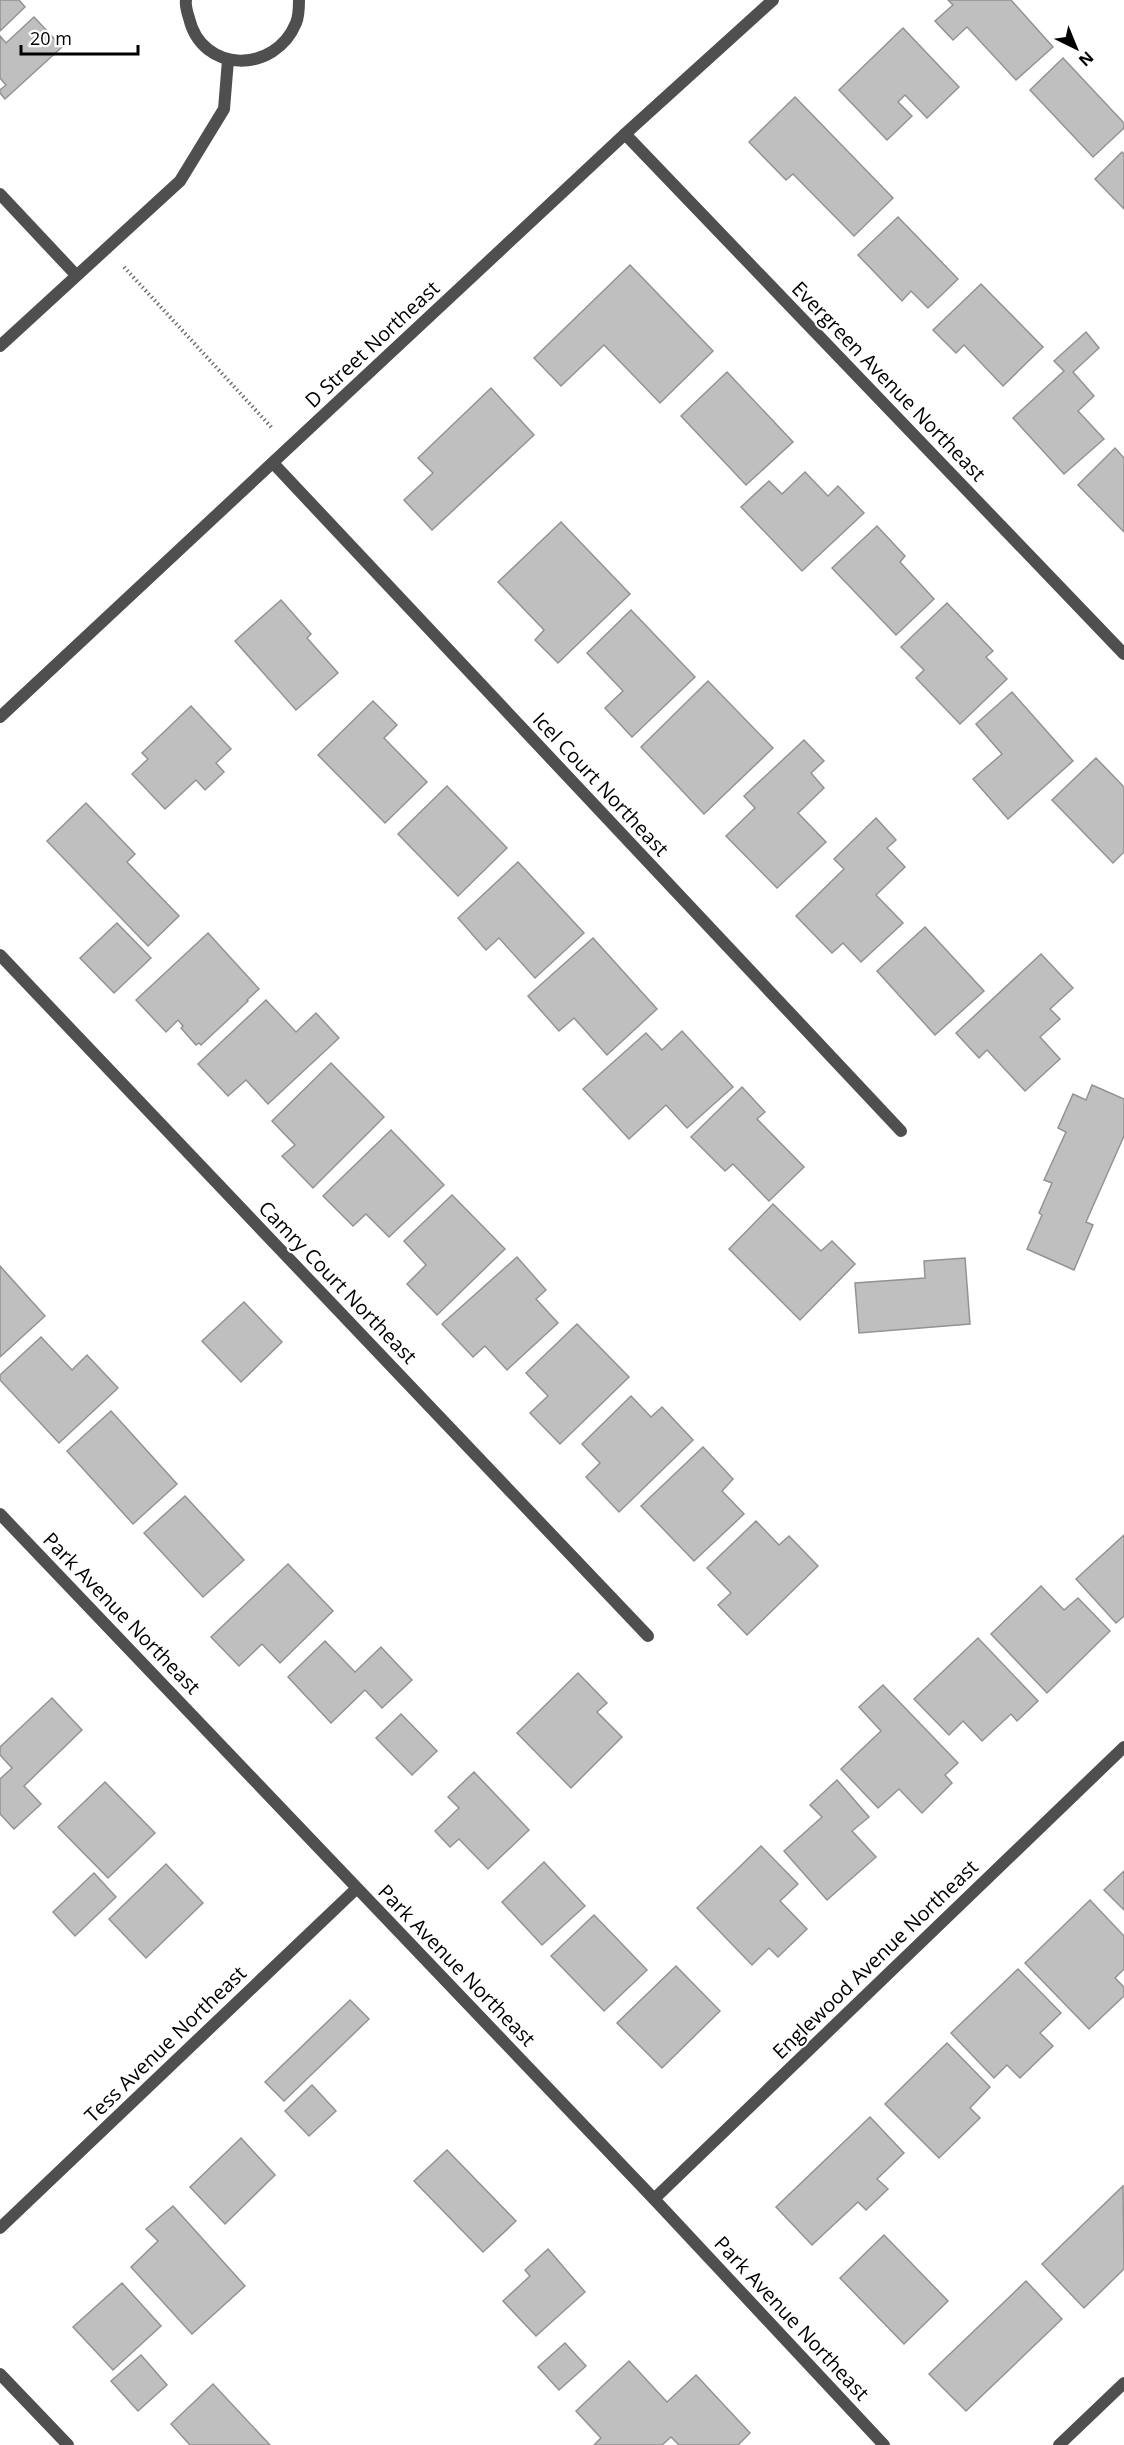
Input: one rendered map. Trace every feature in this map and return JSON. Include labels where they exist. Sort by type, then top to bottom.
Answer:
[{"type":"street","points":[[186,0],[192,31],[206,49],[228,60],[251,61],[270,54],[289,38],[298,21],[299,0]]},
{"type":"street","name":"D Street Northeast","points":[[0,717],[625,134],[773,0]]},
{"type":"street","points":[[0,346],[180,181],[224,109],[228,60]]},
{"type":"street","name":"Evergreen Avenue Northeast","points":[[625,134],[1124,654]]},
{"type":"street","points":[[0,194],[76,275]]},
{"type":"street","name":"Icel Court Northeast","points":[[273,463],[901,1131]]},
{"type":"street","name":"Camry Court Northeast","points":[[0,955],[648,1636]]},
{"type":"street","name":"Park Avenue Northeast","points":[[0,1514],[654,2199],[884,2445]]},
{"type":"street","name":"Englewood Avenue Northeast","points":[[654,2199],[1124,1747]]},
{"type":"street","name":"Tess Avenue Northeast","points":[[0,2228],[356,1889]]},
{"type":"street","points":[[0,2374],[68,2445]]},
{"type":"street","points":[[1059,2445],[1124,2383]]},
{"type":"path","points":[[106,248],[290,447]]},
{"type":"building","points":[[0,0],[19,0],[25,7],[0,31]]},
{"type":"building","points":[[948,0],[1011,0],[1053,47],[1016,80],[967,27],[953,40],[935,21],[953,5]]},
{"type":"building","points":[[34,17],[62,47],[5,99],[0,93],[6,85],[0,78],[0,36],[6,43]]},
{"type":"building","points":[[903,28],[959,87],[927,118],[905,95],[898,102],[912,116],[887,140],[839,90]]},
{"type":"building","points":[[1063,58],[1124,123],[1124,128],[1093,157],[1030,90]]},
{"type":"building","points":[[795,97],[893,198],[854,236],[793,174],[786,180],[749,142]]},
{"type":"building","points":[[1122,152],[1124,154],[1124,209],[1095,179]]},
{"type":"building","points":[[898,217],[958,279],[928,308],[911,291],[902,301],[858,255]]},
{"type":"building","points":[[630,265],[713,351],[660,403],[604,345],[561,386],[534,358]]},
{"type":"building","points":[[981,284],[1043,347],[1003,386],[964,345],[956,353],[933,330]]},
{"type":"building","points":[[1086,332],[1099,348],[1073,372],[1094,396],[1078,411],[1104,439],[1064,474],[1013,418],[1064,371],[1054,361]]},
{"type":"building","points":[[727,372],[793,442],[746,485],[681,416]]},
{"type":"building","points":[[491,388],[534,435],[432,530],[404,500],[433,473],[418,458]]},
{"type":"building","points":[[1115,448],[1124,458],[1124,532],[1078,485]]},
{"type":"building","points":[[805,472],[828,496],[838,486],[864,513],[802,571],[741,507],[769,481],[782,494]]},
{"type":"building","points":[[561,522],[630,594],[558,663],[535,640],[544,630],[498,582]]},
{"type":"building","points":[[877,526],[905,556],[900,562],[934,599],[896,635],[832,568]]},
{"type":"building","points":[[281,600],[311,634],[307,638],[338,673],[296,710],[235,641]]},
{"type":"building","points":[[947,603],[993,651],[986,657],[1007,679],[960,724],[916,678],[924,670],[901,647]]},
{"type":"building","points":[[631,610],[695,677],[632,737],[605,708],[623,691],[587,653]]},
{"type":"building","points":[[708,681],[773,748],[704,814],[641,747]]},
{"type":"building","points":[[1012,692],[1073,761],[1008,819],[973,779],[1002,754],[976,724]]},
{"type":"building","points":[[373,701],[397,725],[384,738],[427,782],[385,823],[318,755]]},
{"type":"building","points":[[191,706],[231,749],[216,763],[224,772],[205,790],[196,780],[165,809],[132,774],[148,759],[142,753]]},
{"type":"building","points":[[804,740],[824,761],[811,773],[824,788],[798,813],[826,842],[777,888],[726,836],[755,808],[744,796]]},
{"type":"building","points":[[1096,758],[1124,787],[1124,852],[1113,863],[1052,800]]},
{"type":"building","points":[[447,786],[507,848],[458,896],[398,834]]},
{"type":"building","points":[[86,803],[135,854],[127,862],[179,916],[148,946],[47,841]]},
{"type":"building","points":[[876,818],[896,840],[887,848],[905,867],[876,895],[903,923],[861,962],[843,943],[832,953],[796,916],[844,869],[834,859]]},
{"type":"building","points":[[518,862],[584,933],[535,978],[499,938],[486,950],[458,918]]},
{"type":"building","points":[[117,923],[151,958],[114,993],[80,958]]},
{"type":"building","points":[[925,927],[984,991],[935,1035],[877,971]]},
{"type":"building","points":[[208,933],[259,989],[201,1045],[199,1043],[196,1045],[181,1028],[183,1026],[178,1020],[166,1032],[136,1000]]},
{"type":"building","points":[[593,938],[657,1009],[607,1055],[574,1018],[559,1031],[528,996]]},
{"type":"building","points":[[1041,954],[1073,988],[1050,1009],[1060,1019],[1040,1037],[1060,1059],[1025,1091],[987,1050],[979,1058],[956,1033]]},
{"type":"building","points":[[266,1000],[296,1032],[316,1013],[339,1038],[268,1104],[246,1080],[228,1096],[198,1064]]},
{"type":"building","points":[[682,1031],[733,1087],[687,1128],[666,1105],[629,1139],[583,1089],[646,1033],[662,1050]]},
{"type":"building","points":[[331,1063],[384,1117],[313,1188],[282,1156],[295,1145],[272,1121]]},
{"type":"building","points":[[1092,1085],[1124,1099],[1124,1136],[1086,1222],[1093,1225],[1074,1270],[1027,1249],[1042,1215],[1039,1213],[1052,1183],[1044,1180],[1066,1132],[1058,1128],[1073,1094],[1086,1100]]},
{"type":"building","points":[[742,1087],[765,1112],[757,1119],[804,1167],[769,1201],[733,1164],[725,1171],[691,1137]]},
{"type":"building","points":[[391,1130],[444,1185],[389,1237],[366,1214],[353,1226],[323,1196]]},
{"type":"building","points":[[452,1195],[505,1249],[437,1315],[407,1284],[426,1265],[404,1241]]},
{"type":"building","points":[[773,1204],[821,1251],[832,1241],[855,1264],[800,1320],[729,1249]]},
{"type":"building","points":[[517,1257],[546,1290],[536,1299],[558,1323],[507,1370],[485,1346],[473,1357],[442,1324]]},
{"type":"building","points":[[965,1258],[970,1324],[859,1333],[855,1283],[925,1278],[924,1261]]},
{"type":"building","points":[[0,1266],[45,1316],[0,1357]]},
{"type":"building","points":[[244,1302],[282,1342],[241,1382],[202,1341]]},
{"type":"building","points":[[577,1324],[629,1377],[560,1444],[530,1413],[548,1396],[526,1373]]},
{"type":"building","points":[[41,1337],[72,1370],[87,1355],[118,1388],[59,1443],[0,1380],[0,1375]]},
{"type":"building","points":[[631,1396],[651,1417],[662,1407],[693,1440],[619,1512],[586,1477],[600,1463],[582,1444]]},
{"type":"building","points":[[111,1411],[177,1484],[133,1524],[67,1451]]},
{"type":"building","points":[[703,1447],[733,1479],[722,1491],[744,1514],[694,1561],[641,1506]]},
{"type":"building","points":[[185,1496],[244,1560],[203,1597],[144,1533]]},
{"type":"building","points":[[756,1521],[779,1545],[789,1536],[818,1566],[747,1635],[718,1605],[731,1593],[707,1568]]},
{"type":"building","points":[[1124,1535],[1124,1616],[1116,1623],[1076,1579]]},
{"type":"building","points":[[288,1564],[333,1611],[280,1663],[262,1644],[239,1666],[211,1637]]},
{"type":"building","points":[[1041,1586],[1064,1610],[1078,1598],[1110,1631],[1047,1693],[991,1634]]},
{"type":"building","points":[[978,1638],[1038,1701],[1017,1721],[1011,1714],[982,1741],[963,1721],[949,1735],[914,1699]]},
{"type":"building","points":[[325,1641],[355,1672],[381,1647],[412,1680],[382,1708],[365,1690],[331,1723],[288,1677]]},
{"type":"building","points":[[578,1673],[607,1703],[597,1712],[622,1737],[571,1788],[517,1733]]},
{"type":"building","points":[[883,1685],[958,1763],[945,1775],[952,1783],[922,1813],[899,1789],[878,1808],[841,1769],[881,1731],[859,1707]]},
{"type":"building","points":[[52,1698],[82,1730],[24,1786],[41,1804],[14,1829],[0,1814],[0,1779],[12,1768],[0,1755],[0,1747]]},
{"type":"building","points":[[401,1714],[437,1751],[412,1775],[376,1738]]},
{"type":"building","points":[[474,1772],[529,1830],[488,1869],[459,1839],[450,1847],[435,1831],[459,1808],[448,1797]]},
{"type":"building","points":[[837,1780],[869,1817],[852,1831],[876,1857],[827,1900],[784,1851],[822,1817],[810,1805]]},
{"type":"building","points":[[105,1782],[155,1833],[108,1878],[58,1827]]},
{"type":"building","points":[[761,1846],[798,1884],[780,1901],[807,1929],[778,1957],[769,1948],[752,1965],[697,1908]]},
{"type":"building","points":[[544,1862],[585,1906],[542,1945],[502,1902]]},
{"type":"building","points":[[166,1864],[203,1903],[146,1958],[109,1919]]},
{"type":"building","points":[[1124,1871],[1124,1910],[1104,1890]]},
{"type":"building","points":[[94,1873],[116,1897],[75,1936],[53,1912]]},
{"type":"building","points":[[1090,1900],[1124,1936],[1124,1969],[1115,1978],[1124,1987],[1124,1996],[1089,2029],[1025,1963]]},
{"type":"building","points":[[594,1915],[647,1970],[604,2011],[551,1956]]},
{"type":"building","points":[[676,1966],[720,2011],[662,2068],[617,2023]]},
{"type":"building","points":[[1018,1969],[1061,2013],[1040,2033],[1053,2046],[1020,2078],[1007,2065],[994,2078],[951,2033]]},
{"type":"building","points":[[350,2000],[369,2019],[284,2101],[265,2082]]},
{"type":"building","points":[[947,2043],[990,2087],[970,2108],[980,2118],[939,2158],[885,2104]]},
{"type":"building","points":[[312,2085],[336,2111],[309,2136],[285,2111]]},
{"type":"building","points":[[870,2117],[904,2153],[877,2179],[888,2189],[866,2210],[858,2202],[812,2245],[776,2207]]},
{"type":"building","points":[[241,2138],[275,2175],[225,2224],[190,2187]]},
{"type":"building","points":[[447,2150],[516,2221],[483,2252],[414,2181]]},
{"type":"building","points":[[1123,2186],[1124,2269],[1084,2308],[1042,2264]]},
{"type":"building","points":[[173,2206],[245,2286],[192,2334],[131,2267],[158,2241],[146,2229]]},
{"type":"building","points":[[884,2235],[948,2301],[904,2344],[840,2278]]},
{"type":"building","points":[[548,2249],[585,2292],[536,2336],[503,2301],[530,2276],[525,2270]]},
{"type":"building","points":[[1026,2281],[1062,2319],[966,2411],[929,2374]]},
{"type":"building","points":[[122,2283],[161,2326],[113,2370],[73,2327]]},
{"type":"building","points":[[565,2343],[586,2366],[559,2390],[538,2367]]},
{"type":"building","points":[[141,2355],[167,2385],[138,2411],[111,2381]]},
{"type":"building","points":[[629,2361],[667,2402],[696,2375],[750,2433],[738,2445],[679,2445],[671,2437],[662,2445],[594,2445],[601,2438],[576,2411]]},
{"type":"building","points":[[213,2384],[270,2445],[190,2445],[171,2424]]}]
